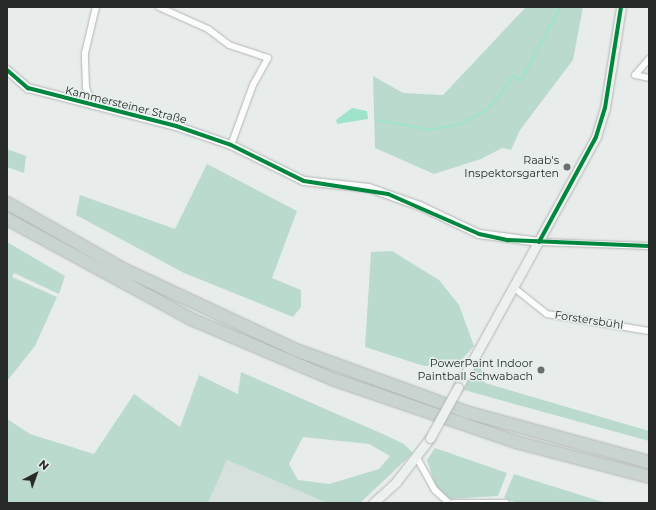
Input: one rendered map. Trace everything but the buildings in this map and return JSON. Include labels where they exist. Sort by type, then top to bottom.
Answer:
[{"type":"highway","points":[[7,203],[123,269],[303,352],[466,412],[649,462]]},
{"type":"highway","points":[[7,219],[191,319],[328,378],[452,422],[649,477]]},
{"type":"main road","points":[[374,503],[417,458],[430,438],[596,137],[610,82],[621,7]]},
{"type":"street","points":[[94,106],[86,88],[85,53],[96,7]]},
{"type":"street","points":[[159,7],[208,29],[229,45],[268,58],[253,85],[231,145]]},
{"type":"street","points":[[649,59],[635,76],[649,78]]},
{"type":"street","name":"Kammersteiner Straße","points":[[7,70],[28,88],[176,126],[231,145],[304,181],[369,188],[420,206],[479,234],[539,242]]},
{"type":"street","points":[[539,242],[649,246]]},
{"type":"street","name":"Forstersbühl","points":[[513,287],[547,314],[649,331]]},
{"type":"street","points":[[417,458],[435,490],[449,503]]},
{"type":"street","points":[[453,503],[506,503]]},
{"type":"shaded area","points":[[526,7],[583,7],[573,60],[520,130],[511,150],[502,148],[481,159],[434,174],[375,148],[373,76],[403,93],[443,95]]},
{"type":"shaded area","points":[[352,108],[367,111],[368,119],[337,124],[336,120]]},
{"type":"shaded area","points":[[7,149],[26,156],[24,173],[7,167]]},
{"type":"shaded area","points":[[207,164],[297,211],[272,278],[301,290],[301,307],[293,317],[184,273],[76,215],[80,195],[175,229]]},
{"type":"shaded area","points":[[7,242],[65,276],[59,294],[14,273],[12,277],[57,297],[35,346],[7,381]]},
{"type":"shaded area","points":[[392,251],[439,280],[459,305],[474,346],[456,366],[424,366],[365,347],[371,252]]},
{"type":"shaded area","points":[[479,359],[485,383],[649,431],[649,441],[464,390]]},
{"type":"shaded area","points":[[241,372],[385,435],[404,444],[413,453],[360,503],[327,503],[227,460],[208,503],[7,503],[7,419],[30,434],[94,454],[134,394],[180,427],[199,375],[238,394]],"holes":[[[303,437],[369,444],[390,456],[379,469],[329,484],[298,480],[289,464]]]},
{"type":"shaded area","points":[[435,448],[507,473],[498,496],[447,499],[436,488],[427,460]]},
{"type":"shaded area","points":[[227,460],[327,503],[208,503]]},
{"type":"shaded area","points":[[514,474],[606,503],[517,503],[504,498]]},
{"type":"waterway","points":[[379,120],[429,130],[460,124],[483,112],[498,98],[513,76],[521,81],[560,7]]},
{"type":"cycle path","points":[[539,242],[596,137],[605,108],[621,7]]},
{"type":"cycle path","points":[[7,70],[28,88],[176,126],[231,145],[304,181],[388,194],[479,234],[508,240],[649,246]]},
{"type":"place","name":"Raab's Inspektorsgarten","points":[[567,167]]},
{"type":"place","name":"PowerPaint Indoor Paintball Schwabach","points":[[541,370]]}]
